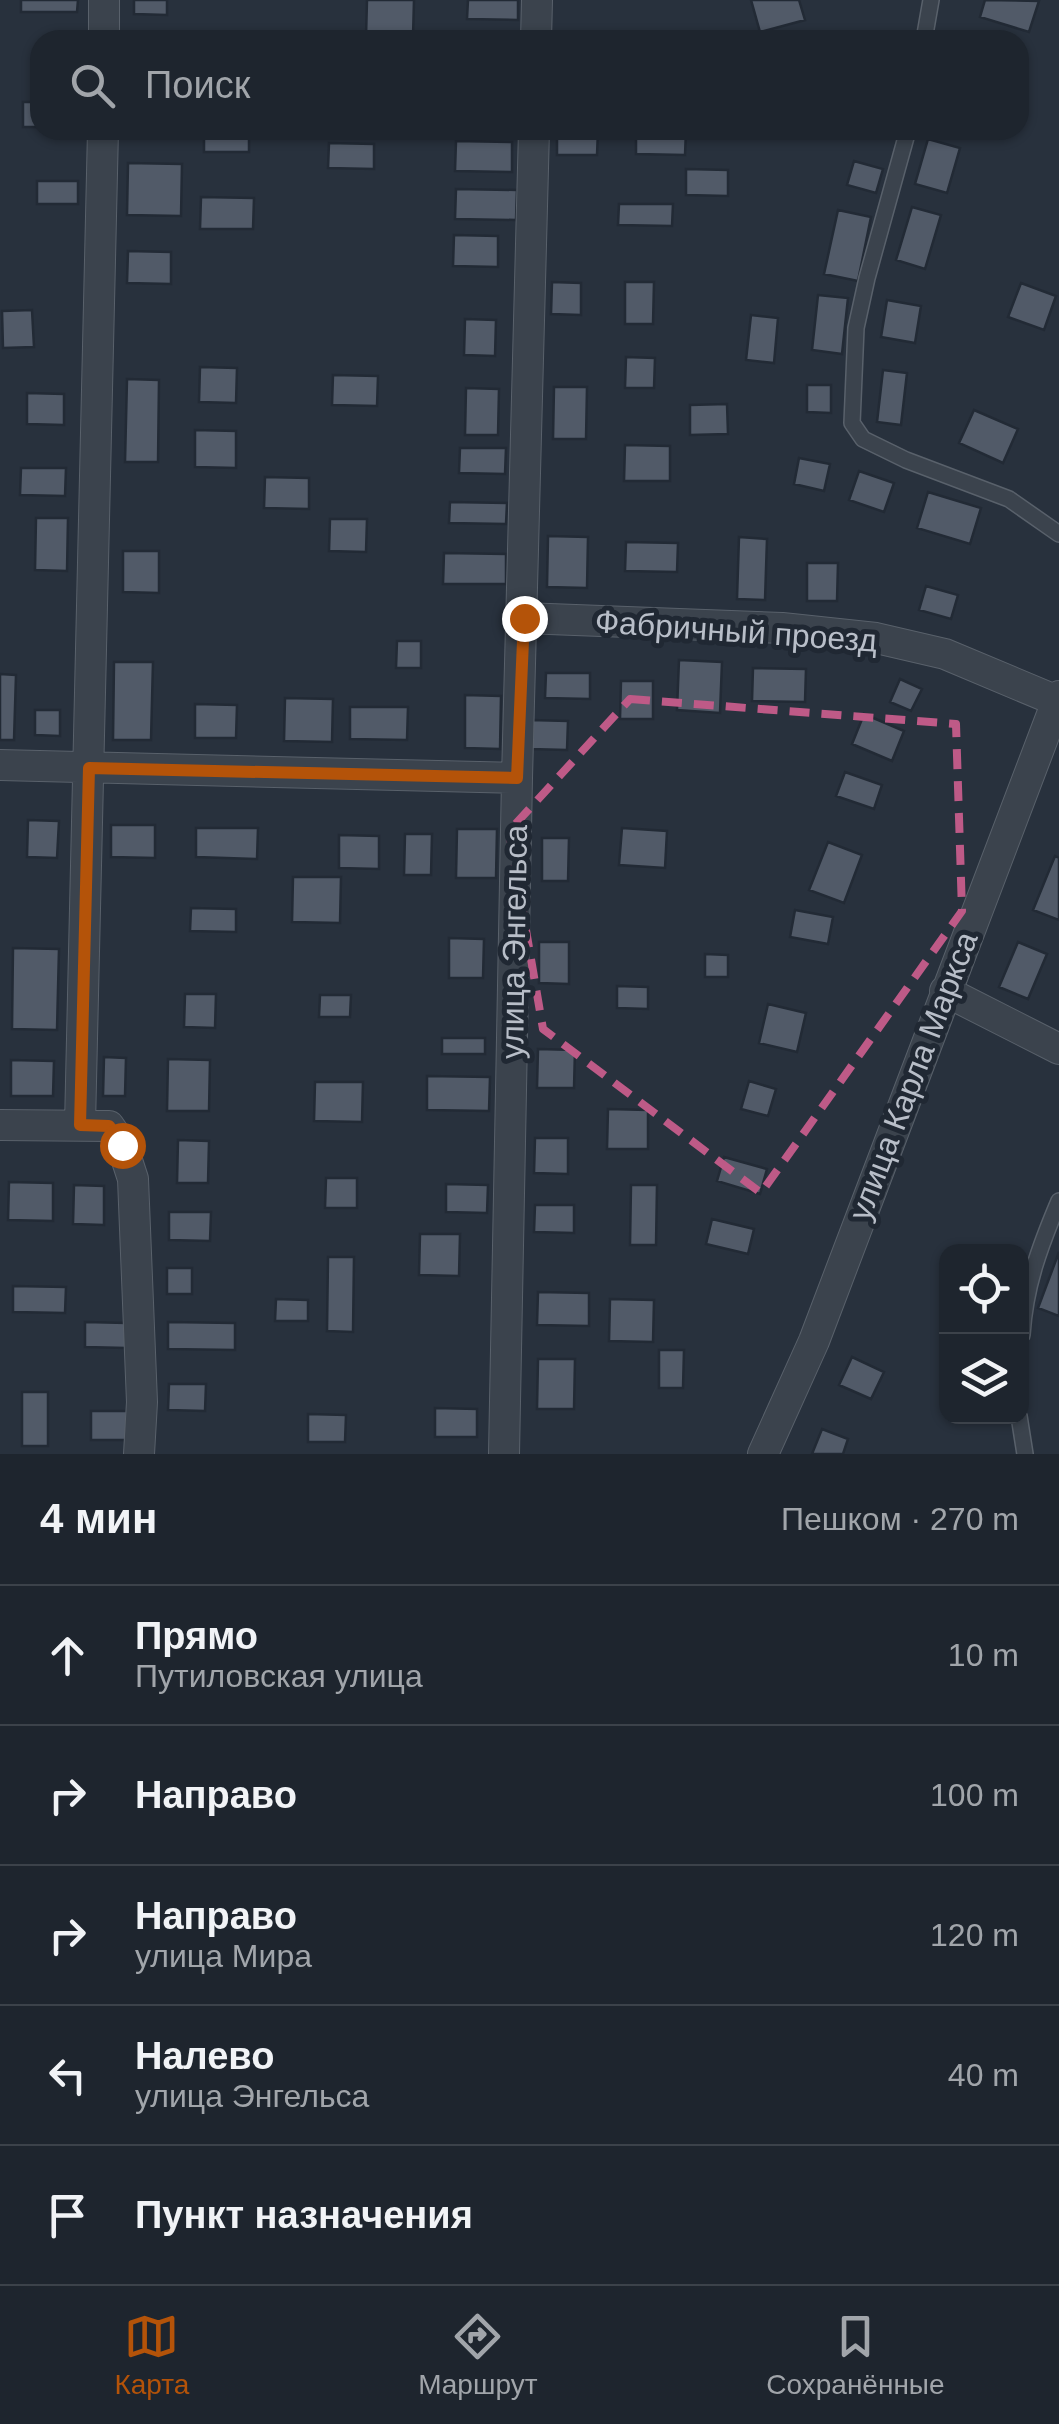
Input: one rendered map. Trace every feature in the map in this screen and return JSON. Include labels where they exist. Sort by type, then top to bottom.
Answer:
[{"type":"street","points":[[104,0],[104,30]]},
{"type":"street","points":[[536,30],[537,0]]},
{"type":"street","points":[[95,1126],[89,768],[103,140]]},
{"type":"street","name":"улица Энгельса","points":[[504,1454],[534,140]]},
{"type":"street","name":"Фабричный проезд","points":[[524,618],[782,628],[876,638],[945,654],[1058,698]]},
{"type":"street","name":"улица Карла Маркса","points":[[764,1454],[814,1341],[1058,698]]},
{"type":"street","points":[[0,765],[517,778]]},
{"type":"street","points":[[944,991],[1059,1048]]},
{"type":"street","points":[[0,1125],[95,1126],[122,1145],[132,1179],[142,1402],[139,1454]]},
{"type":"lane","points":[[926,30],[931,0]]},
{"type":"lane","points":[[905,140],[856,328],[852,413],[856,432],[906,460],[1008,499],[1059,534]]},
{"type":"lane","points":[[1022,1334],[1024,1297],[1035,1258],[1059,1201]]},
{"type":"lane","points":[[1020,1424],[1025,1454]]},
{"type":"highlighted area","points":[[630,699],[956,724],[962,911],[761,1193],[543,1029],[509,831]]},
{"type":"building","points":[[21,0],[78,0],[77,12],[21,12]]},
{"type":"building","points":[[134,0],[167,0],[167,15],[134,14]]},
{"type":"building","points":[[367,0],[414,0],[413,30],[366,30]]},
{"type":"building","points":[[468,0],[518,0],[518,20],[467,19]]},
{"type":"building","points":[[751,0],[799,0],[805,20],[759,30]]},
{"type":"building","points":[[985,0],[1039,1],[1029,32],[980,17]]},
{"type":"building","points":[[23,102],[30,102],[30,127],[23,127]]},
{"type":"building","points":[[204,140],[249,140],[249,152],[204,152]]},
{"type":"building","points":[[557,140],[598,140],[597,155],[557,155]]},
{"type":"building","points":[[636,140],[686,140],[685,155],[636,154]]},
{"type":"building","points":[[928,140],[960,148],[947,193],[915,184]]},
{"type":"building","points":[[456,141],[512,142],[512,172],[455,171]]},
{"type":"building","points":[[329,143],[374,144],[374,169],[328,168]]},
{"type":"building","points":[[854,161],[883,169],[876,193],[847,185]]},
{"type":"building","points":[[128,163],[182,164],[181,216],[127,215]]},
{"type":"building","points":[[686,169],[728,170],[728,196],[686,195]]},
{"type":"building","points":[[37,181],[78,181],[78,204],[37,204]]},
{"type":"building","points":[[456,189],[517,190],[516,220],[455,219]]},
{"type":"building","points":[[201,197],[254,198],[253,229],[200,229]]},
{"type":"building","points":[[619,204],[673,204],[672,226],[618,225]]},
{"type":"building","points":[[912,207],[941,215],[925,269],[896,260]]},
{"type":"building","points":[[838,210],[871,217],[858,281],[824,274]]},
{"type":"building","points":[[454,235],[498,236],[498,267],[453,266]]},
{"type":"building","points":[[128,251],[171,252],[171,284],[127,283]]},
{"type":"building","points":[[552,282],[581,283],[581,315],[551,314]]},
{"type":"building","points":[[625,282],[654,282],[653,324],[625,324]]},
{"type":"building","points":[[1021,283],[1056,296],[1044,330],[1008,317]]},
{"type":"building","points":[[818,295],[848,298],[842,354],[812,350]]},
{"type":"building","points":[[887,300],[921,306],[915,343],[881,337]]},
{"type":"building","points":[[32,310],[34,347],[3,348],[2,311]]},
{"type":"building","points":[[751,315],[778,318],[774,363],[746,360]]},
{"type":"building","points":[[465,319],[496,320],[495,356],[464,355]]},
{"type":"building","points":[[626,357],[655,358],[654,388],[625,388]]},
{"type":"building","points":[[200,367],[237,368],[236,403],[199,402]]},
{"type":"building","points":[[883,370],[907,373],[901,425],[877,422]]},
{"type":"building","points":[[333,375],[378,376],[377,406],[332,405]]},
{"type":"building","points":[[127,379],[159,380],[158,462],[125,462]]},
{"type":"building","points":[[807,385],[831,385],[831,413],[807,412]]},
{"type":"building","points":[[554,387],[587,387],[586,439],[553,439]]},
{"type":"building","points":[[466,388],[499,389],[498,435],[465,435]]},
{"type":"building","points":[[27,393],[64,394],[64,425],[27,424]]},
{"type":"building","points":[[727,404],[728,434],[690,435],[690,405]]},
{"type":"building","points":[[974,410],[1018,429],[1003,463],[959,443]]},
{"type":"building","points":[[195,430],[236,431],[236,468],[195,467]]},
{"type":"building","points":[[625,445],[670,446],[670,481],[624,481]]},
{"type":"building","points":[[460,448],[506,448],[505,474],[459,473]]},
{"type":"building","points":[[799,458],[830,464],[824,491],[794,484]]},
{"type":"building","points":[[21,468],[66,468],[65,496],[20,495]]},
{"type":"building","points":[[859,471],[894,483],[884,512],[849,500]]},
{"type":"building","points":[[265,477],[309,478],[309,509],[264,508]]},
{"type":"building","points":[[928,492],[981,508],[970,544],[917,528]]},
{"type":"building","points":[[450,502],[507,503],[506,524],[449,523]]},
{"type":"building","points":[[36,518],[68,518],[67,571],[35,570]]},
{"type":"building","points":[[330,519],[367,519],[366,552],[329,551]]},
{"type":"building","points":[[548,536],[588,537],[587,588],[547,587]]},
{"type":"building","points":[[739,537],[767,539],[765,600],[737,599]]},
{"type":"building","points":[[626,542],[678,543],[677,572],[625,571]]},
{"type":"building","points":[[123,551],[159,551],[159,593],[123,592]]},
{"type":"building","points":[[444,553],[506,554],[506,584],[443,584]]},
{"type":"building","points":[[807,563],[838,563],[837,601],[807,601]]},
{"type":"building","points":[[926,586],[958,595],[951,619],[919,610]]},
{"type":"building","points":[[397,641],[421,641],[421,668],[396,668]]},
{"type":"building","points":[[679,660],[722,662],[720,713],[677,710]]},
{"type":"building","points":[[114,662],[153,662],[151,740],[113,740]]},
{"type":"building","points":[[753,668],[806,669],[805,702],[752,701]]},
{"type":"building","points":[[546,673],[590,673],[590,699],[545,698]]},
{"type":"building","points":[[0,674],[16,675],[14,740],[0,740]]},
{"type":"building","points":[[900,679],[922,689],[911,711],[890,702]]},
{"type":"building","points":[[621,681],[653,681],[653,719],[620,719]]},
{"type":"building","points":[[465,695],[501,696],[500,749],[465,748]]},
{"type":"building","points":[[285,698],[333,699],[332,742],[284,741]]},
{"type":"building","points":[[195,704],[237,705],[236,738],[195,738]]},
{"type":"building","points":[[350,707],[408,707],[407,740],[350,739]]},
{"type":"building","points":[[35,710],[60,710],[60,736],[35,735]]},
{"type":"building","points":[[864,714],[904,731],[892,761],[852,744]]},
{"type":"building","points":[[530,720],[568,721],[567,750],[530,749]]},
{"type":"building","points":[[845,772],[882,785],[874,809],[836,796]]},
{"type":"building","points":[[28,820],[59,821],[57,858],[27,857]]},
{"type":"building","points":[[111,825],[155,825],[155,858],[111,857]]},
{"type":"building","points":[[196,828],[258,828],[257,859],[196,857]]},
{"type":"building","points":[[622,828],[667,831],[665,868],[619,865]]},
{"type":"building","points":[[457,829],[497,829],[496,878],[456,878]]},
{"type":"building","points":[[405,834],[432,834],[431,875],[404,875]]},
{"type":"building","points":[[339,835],[379,836],[379,869],[339,868]]},
{"type":"building","points":[[542,838],[569,838],[568,881],[542,881]]},
{"type":"building","points":[[828,842],[862,855],[844,903],[809,890]]},
{"type":"building","points":[[1055,856],[1059,858],[1059,920],[1033,910]]},
{"type":"building","points":[[293,877],[341,877],[340,923],[292,922]]},
{"type":"building","points":[[191,908],[236,909],[236,932],[190,931]]},
{"type":"building","points":[[795,910],[833,917],[828,944],[790,937]]},
{"type":"building","points":[[449,938],[484,939],[483,978],[449,978]]},
{"type":"building","points":[[539,942],[569,942],[569,984],[539,983]]},
{"type":"building","points":[[1018,942],[1047,954],[1028,999],[999,987]]},
{"type":"building","points":[[13,948],[59,949],[57,1030],[12,1029]]},
{"type":"building","points":[[705,954],[728,955],[728,977],[705,977]]},
{"type":"building","points":[[617,986],[648,987],[648,1009],[617,1008]]},
{"type":"building","points":[[185,994],[216,994],[215,1028],[184,1027]]},
{"type":"building","points":[[320,995],[351,995],[350,1017],[319,1017]]},
{"type":"building","points":[[768,1004],[806,1013],[797,1052],[759,1043]]},
{"type":"building","points":[[442,1038],[485,1038],[485,1054],[442,1054]]},
{"type":"building","points":[[538,1049],[575,1050],[574,1088],[537,1088]]},
{"type":"building","points":[[104,1057],[126,1058],[125,1096],[103,1096]]},
{"type":"building","points":[[168,1059],[210,1060],[209,1111],[167,1111]]},
{"type":"building","points":[[11,1060],[54,1061],[53,1096],[11,1096]]},
{"type":"building","points":[[427,1076],[490,1077],[489,1111],[427,1110]]},
{"type":"building","points":[[749,1081],[776,1089],[768,1116],[741,1109]]},
{"type":"building","points":[[315,1082],[363,1082],[362,1122],[314,1121]]},
{"type":"building","points":[[608,1109],[648,1110],[648,1149],[607,1149]]},
{"type":"building","points":[[535,1138],[568,1138],[568,1174],[534,1173]]},
{"type":"building","points":[[178,1140],[209,1141],[208,1183],[177,1183]]},
{"type":"building","points":[[724,1157],[767,1169],[760,1194],[717,1181]]},
{"type":"building","points":[[326,1178],[357,1178],[357,1208],[325,1208]]},
{"type":"building","points":[[9,1182],[53,1183],[53,1221],[8,1220]]},
{"type":"building","points":[[446,1184],[488,1185],[487,1213],[446,1212]]},
{"type":"building","points":[[74,1185],[104,1186],[104,1225],[73,1224]]},
{"type":"building","points":[[631,1185],[657,1185],[656,1245],[630,1245]]},
{"type":"building","points":[[535,1205],[574,1205],[574,1233],[534,1232]]},
{"type":"building","points":[[169,1212],[211,1212],[210,1241],[169,1240]]},
{"type":"building","points":[[712,1219],[754,1229],[748,1254],[706,1244]]},
{"type":"building","points":[[420,1234],[460,1234],[459,1276],[419,1275]]},
{"type":"building","points":[[1059,1252],[1059,1316],[1038,1308]]},
{"type":"building","points":[[328,1257],[354,1257],[353,1332],[327,1331]]},
{"type":"building","points":[[167,1268],[192,1268],[192,1294],[167,1294]]},
{"type":"building","points":[[13,1286],[66,1287],[65,1313],[13,1312]]},
{"type":"building","points":[[538,1292],[589,1293],[589,1326],[537,1325]]},
{"type":"building","points":[[276,1299],[308,1300],[308,1321],[275,1321]]},
{"type":"building","points":[[610,1299],[654,1300],[653,1342],[609,1341]]},
{"type":"building","points":[[85,1322],[127,1323],[126,1348],[85,1347]]},
{"type":"building","points":[[168,1322],[235,1323],[235,1350],[168,1349]]},
{"type":"building","points":[[659,1350],[684,1350],[683,1388],[659,1388]]},
{"type":"building","points":[[852,1357],[884,1372],[871,1399],[839,1385]]},
{"type":"building","points":[[538,1359],[575,1359],[574,1409],[537,1409]]},
{"type":"building","points":[[169,1384],[206,1384],[205,1411],[168,1410]]},
{"type":"building","points":[[22,1392],[48,1392],[48,1446],[22,1446]]},
{"type":"building","points":[[435,1408],[477,1409],[477,1437],[435,1437]]},
{"type":"building","points":[[91,1411],[127,1411],[127,1440],[91,1440]]},
{"type":"building","points":[[308,1414],[346,1415],[345,1442],[308,1442]]},
{"type":"building","points":[[822,1429],[848,1439],[843,1454],[812,1454]]},
{"type":"route","points":[[122,1145],[109,1126],[80,1125],[89,768],[517,778],[524,618]]}]
